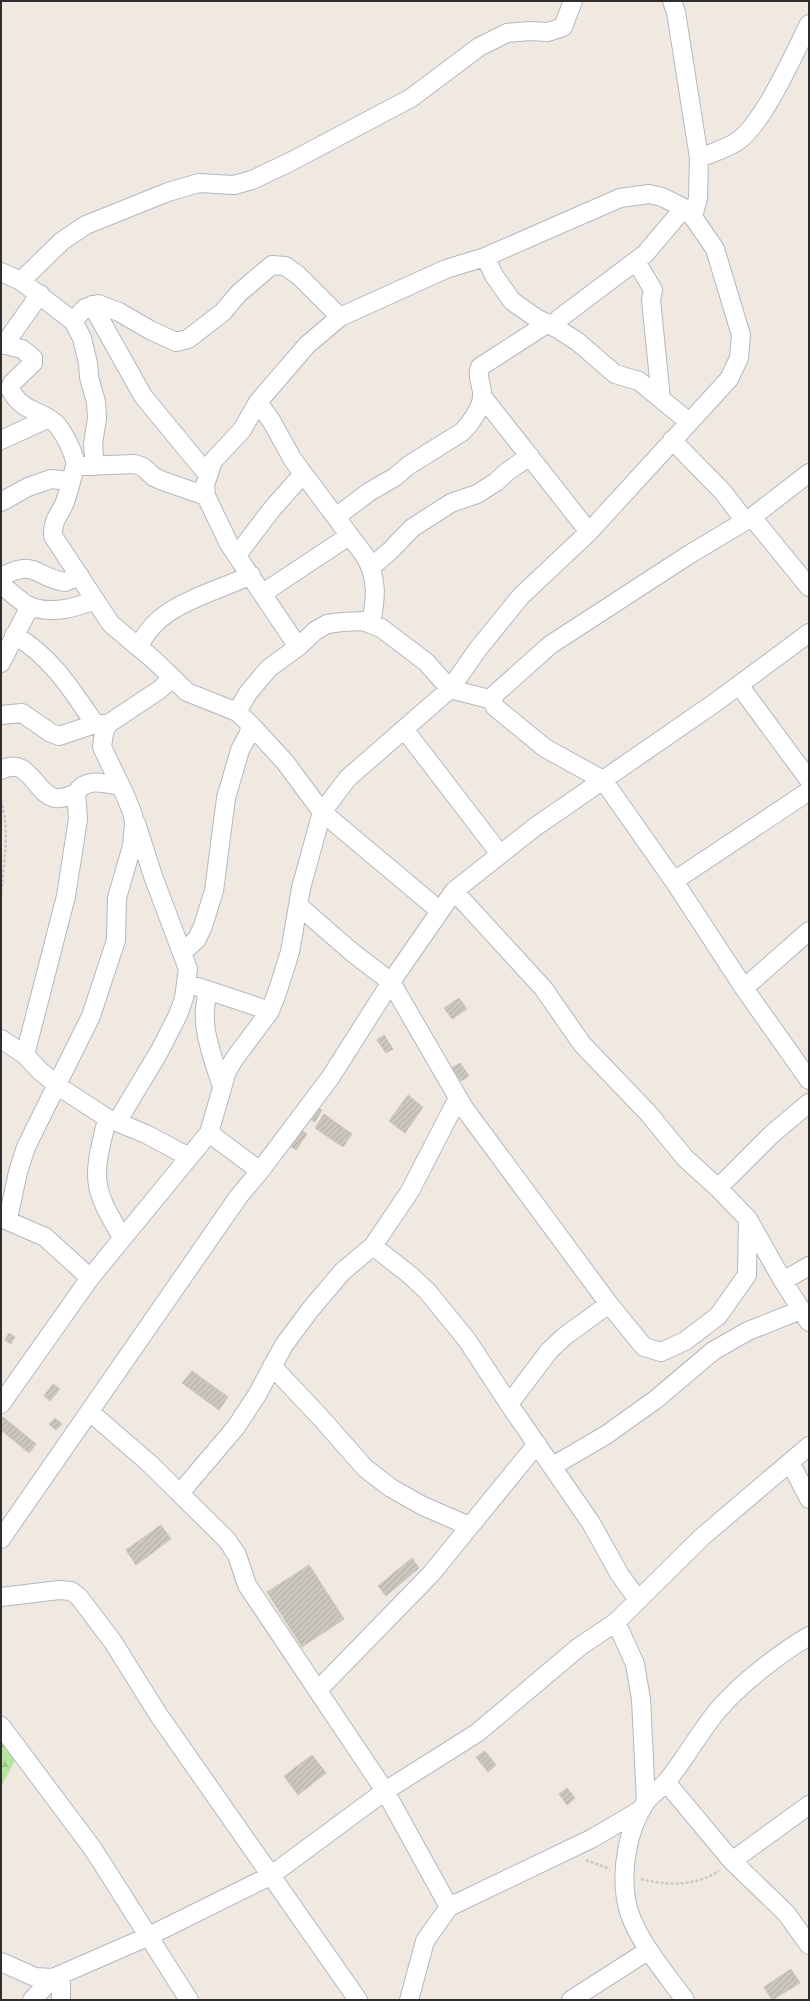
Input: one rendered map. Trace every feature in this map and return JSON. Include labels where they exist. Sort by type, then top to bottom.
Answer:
[{"type":"street","points":[[21,281],[62,241],[86,225],[168,192],[199,183],[234,185],[290,162],[411,98],[479,48],[507,32],[548,32],[563,27],[573,1]]},
{"type":"street","points":[[589,532],[482,396],[478,379],[480,367],[560,318],[645,254],[688,213],[698,198],[699,158],[676,12],[672,1]]},
{"type":"street","points":[[699,158],[727,148],[750,130],[778,84],[809,24]]},
{"type":"street","points":[[4,1395],[90,1278],[208,1133],[217,1110],[222,1087],[235,1058],[270,1011],[290,952],[301,888],[322,812],[348,778],[450,689],[478,649],[521,596],[589,532],[729,379],[739,358],[741,335],[715,249],[688,213],[662,197],[649,194],[620,198],[485,257],[446,269],[340,317],[307,345],[258,402],[242,430],[213,461],[205,485],[206,496],[229,544],[298,647]]},
{"type":"street","points":[[485,257],[495,277],[512,301],[536,318],[550,324],[578,342],[615,374],[639,382],[689,422]]},
{"type":"street","points":[[636,260],[653,290],[651,300],[661,399]]},
{"type":"street","points":[[73,321],[85,308],[98,304],[120,312],[150,330],[176,342],[188,339],[223,312],[239,293],[265,270],[272,266],[285,266],[298,275],[340,317]]},
{"type":"street","points":[[1,272],[21,281],[40,294],[73,321],[82,338],[88,363],[89,376],[96,402],[97,418],[93,444],[95,466]]},
{"type":"street","points":[[40,294],[2,344],[22,349],[33,358],[33,363],[12,383],[10,389],[16,401],[55,423],[63,434],[72,452],[73,473],[64,503],[53,523],[53,536],[111,624],[139,646],[187,692],[237,712],[285,762],[322,812],[440,911]]},
{"type":"street","points":[[92,305],[142,396],[208,475]]},
{"type":"street","points":[[336,517],[369,492],[395,477],[416,461],[462,432],[479,407],[482,396]]},
{"type":"street","points":[[258,402],[272,422],[293,460],[371,567],[376,588],[371,623]]},
{"type":"street","points":[[1,440],[47,419]]},
{"type":"street","points":[[672,440],[749,519],[809,587]]},
{"type":"street","points":[[371,567],[390,551],[412,528],[451,503],[477,494],[530,456]]},
{"type":"street","points":[[1,502],[51,478],[95,466],[135,464],[143,467],[154,477],[206,496]]},
{"type":"street","points":[[492,700],[493,696],[550,645],[690,554],[749,519],[809,473]]},
{"type":"street","points":[[237,556],[272,509],[303,474]]},
{"type":"street","points":[[263,593],[349,536]]},
{"type":"street","points":[[1,578],[21,568],[34,569],[65,582],[80,576]]},
{"type":"street","points":[[139,646],[148,632],[164,617],[183,603],[228,586],[251,575]]},
{"type":"street","points":[[1,584],[30,606],[62,610],[70,609],[95,600]]},
{"type":"street","points":[[1,663],[30,606]]},
{"type":"street","points":[[237,712],[248,693],[269,668],[298,647],[315,631],[327,624],[363,621],[381,628],[426,662],[450,689],[492,700],[496,707],[545,748],[603,780],[674,881],[744,988],[809,1080]]},
{"type":"street","points":[[1,1539],[239,1196],[260,1171],[330,1078],[391,982],[454,891],[535,827],[739,685],[809,633]]},
{"type":"street","points":[[14,635],[28,643],[57,670],[101,724],[104,733],[102,747],[133,815],[153,876],[188,970],[184,998],[178,1015],[159,1052],[112,1120],[98,1166],[98,1185],[103,1200],[122,1238]]},
{"type":"street","points":[[1,713],[22,713],[51,734],[59,736],[101,724],[159,690],[173,678]]},
{"type":"street","points":[[739,685],[809,780]]},
{"type":"street","points":[[182,952],[197,939],[203,926],[214,891],[226,798],[238,756],[251,725]]},
{"type":"street","points":[[404,729],[500,854]]},
{"type":"street","points":[[1,770],[7,767],[16,767],[27,771],[40,787],[54,798],[66,797],[76,793],[84,784],[97,782],[120,786]]},
{"type":"street","points":[[674,881],[809,791]]},
{"type":"street","points":[[25,1055],[66,896],[71,853],[78,819],[76,793]]},
{"type":"street","points":[[90,1278],[45,1237],[5,1213],[26,1147],[35,1126],[58,1086],[91,1016],[116,940],[117,898],[132,846],[133,815]]},
{"type":"street","points":[[454,891],[543,988],[582,1044],[649,1114],[685,1158],[748,1218],[783,1281],[805,1316],[748,1331],[713,1351],[655,1400],[612,1430],[553,1466]]},
{"type":"street","points":[[299,906],[391,982],[458,1098],[520,1186],[609,1304],[644,1347],[661,1352],[685,1341],[718,1316],[747,1275],[748,1218]]},
{"type":"street","points":[[744,988],[809,931]]},
{"type":"street","points":[[186,983],[270,1011]]},
{"type":"street","points":[[209,991],[205,1000],[205,1018],[222,1087]]},
{"type":"street","points":[[1,1039],[25,1055],[40,1071],[58,1086],[112,1120],[146,1134],[189,1157]]},
{"type":"street","points":[[180,1493],[236,1427],[257,1395],[284,1345],[342,1272],[373,1246],[410,1191],[458,1098]]},
{"type":"street","points":[[718,1188],[772,1134],[809,1103]]},
{"type":"street","points":[[208,1133],[260,1171]]},
{"type":"street","points":[[373,1246],[410,1275],[427,1291],[467,1340],[591,1523],[620,1575],[638,1600]]},
{"type":"street","points":[[783,1281],[809,1266]]},
{"type":"street","points":[[509,1404],[549,1351],[565,1336],[609,1304]]},
{"type":"street","points":[[272,1366],[365,1468],[391,1488],[423,1506],[469,1526]]},
{"type":"street","points":[[90,1412],[180,1493],[227,1540],[236,1555],[247,1585],[385,1791],[449,1907]]},
{"type":"street","points":[[318,1690],[430,1574],[537,1444]]},
{"type":"street","points":[[32,2000],[57,1977],[147,1937],[270,1876],[385,1791],[477,1733],[579,1647],[616,1622],[702,1538],[790,1464],[809,1446]]},
{"type":"street","points":[[790,1464],[809,1499]]},
{"type":"street","points":[[1,1597],[60,1590],[71,1591],[79,1597],[113,1642],[158,1714],[358,2000]]},
{"type":"street","points":[[616,1622],[635,1664],[641,1699],[644,1806],[629,1842],[624,1874],[626,1899],[631,1917],[649,1950],[685,2000]]},
{"type":"street","points":[[409,2000],[425,1941],[449,1907],[593,1838],[644,1806],[666,1782],[718,1710],[756,1675],[809,1636]]},
{"type":"street","points":[[1,1726],[93,1849],[147,1937],[189,2000]]},
{"type":"street","points":[[666,1782],[732,1861],[786,1912],[809,1945]]},
{"type":"street","points":[[732,1861],[809,1805]]},
{"type":"street","points":[[571,2000],[649,1950]]},
{"type":"street","points":[[1,1962],[35,1977],[57,1977]]},
{"type":"street","points":[[57,1977],[61,2000]]},
{"type":"path","points":[[1,800],[6,818],[7,839],[1,895]]},
{"type":"path","points":[[564,1852],[624,1874],[652,1882],[692,1882],[714,1874],[732,1861]]},
{"type":"green space","points":[[1,1725],[22,1747],[1,1787]]},
{"type":"building","points":[[459,998],[467,1009],[452,1019],[444,1008]]},
{"type":"building","points":[[384,1035],[393,1049],[386,1053],[377,1040]]},
{"type":"building","points":[[460,1063],[469,1076],[461,1081],[452,1068]]},
{"type":"building","points":[[408,1095],[423,1107],[405,1133],[389,1121]]},
{"type":"building","points":[[316,1106],[322,1110],[315,1122],[309,1118]]},
{"type":"building","points":[[324,1114],[352,1134],[343,1147],[315,1128]]},
{"type":"building","points":[[300,1129],[307,1134],[296,1150],[289,1145]]},
{"type":"building","points":[[9,1333],[15,1337],[11,1344],[5,1340]]},
{"type":"building","points":[[192,1371],[228,1397],[219,1410],[182,1383]]},
{"type":"building","points":[[53,1384],[60,1389],[50,1401],[44,1396]]},
{"type":"building","points":[[3,1417],[36,1444],[29,1453],[1,1430],[1,1420]]},
{"type":"building","points":[[55,1418],[62,1424],[56,1430],[49,1424]]},
{"type":"building","points":[[161,1525],[171,1539],[136,1565],[126,1550]]},
{"type":"building","points":[[412,1558],[419,1568],[386,1596],[378,1586]]},
{"type":"building","points":[[309,1565],[344,1619],[302,1647],[267,1592]]},
{"type":"building","points":[[485,1751],[496,1765],[488,1772],[476,1757]]},
{"type":"building","points":[[312,1755],[326,1773],[298,1795],[284,1776]]},
{"type":"building","points":[[567,1788],[575,1798],[567,1805],[559,1794]]},
{"type":"building","points":[[791,1969],[800,1983],[772,2000],[764,1987]]}]
